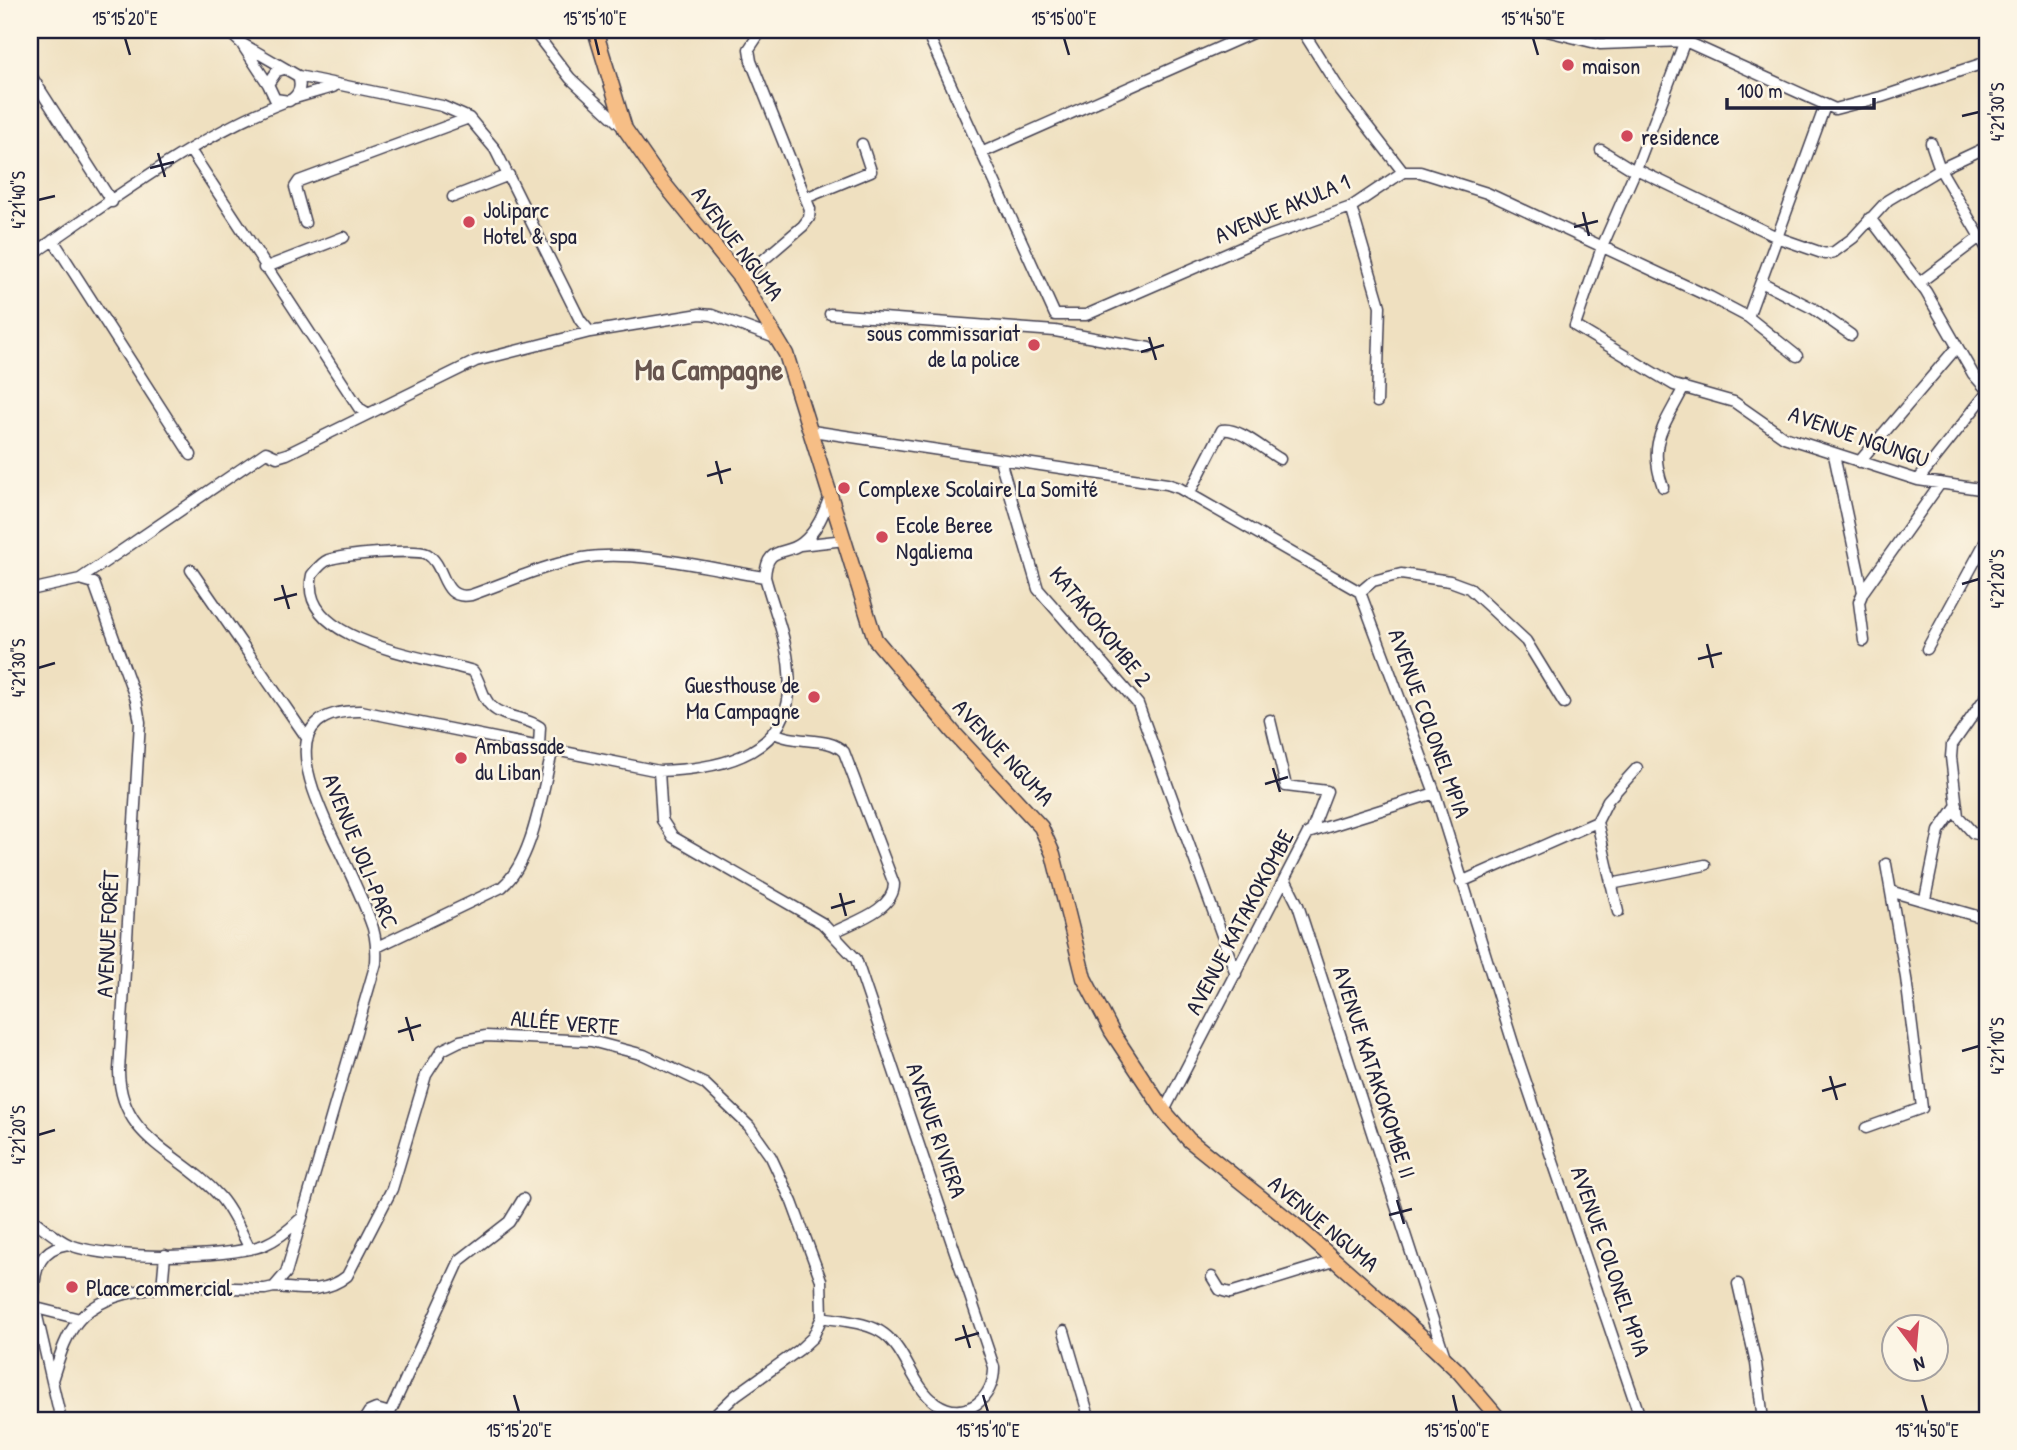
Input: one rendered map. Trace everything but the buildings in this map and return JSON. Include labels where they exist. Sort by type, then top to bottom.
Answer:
[{"type":"main road","name":"AVENUE NGUMA","points":[[595,30],[625,129],[657,175],[741,279],[778,339],[795,376],[879,647],[1041,827],[1053,854],[1079,963],[1089,991],[1112,1032],[1164,1111],[1201,1150],[1295,1225],[1446,1360],[1500,1420]]},
{"type":"street","points":[[227,30],[241,43],[298,76],[442,106],[469,118],[487,137],[509,175],[580,320],[590,332]]},
{"type":"street","points":[[533,30],[570,78],[625,129]]},
{"type":"street","points":[[741,279],[809,218],[808,197],[751,61],[749,49],[759,34],[767,30]]},
{"type":"street","points":[[926,30],[1055,315],[1055,331]]},
{"type":"street","points":[[981,153],[1259,30]]},
{"type":"street","points":[[1303,30],[1341,92],[1403,172],[1430,174],[1487,192],[1748,317],[1797,356]]},
{"type":"street","points":[[1543,30],[1600,44],[1685,41],[1825,106],[1842,108],[1987,62]]},
{"type":"street","points":[[1602,247],[1689,30]]},
{"type":"street","points":[[241,43],[269,88],[289,100]]},
{"type":"street","points":[[247,116],[269,88],[277,71],[284,69]]},
{"type":"street","points":[[30,74],[112,202]]},
{"type":"street","points":[[289,100],[300,86],[298,76]]},
{"type":"street","points":[[30,256],[190,150],[247,116],[336,86]]},
{"type":"street","points":[[1748,317],[1825,106]]},
{"type":"street","points":[[305,223],[295,196],[295,187],[299,181],[469,118]]},
{"type":"street","points":[[1931,143],[1940,169],[1987,249]]},
{"type":"street","points":[[808,197],[871,171],[862,144]]},
{"type":"street","points":[[1601,150],[1635,170],[1779,238],[1820,253],[1829,253],[1853,238],[1888,200],[1940,169],[1987,147]]},
{"type":"street","points":[[190,150],[264,268],[359,408],[372,411]]},
{"type":"street","name":"AVENUE AKULA 1","points":[[1055,315],[1086,315],[1261,239],[1351,207],[1403,172]]},
{"type":"street","points":[[453,197],[509,175]]},
{"type":"street","points":[[1351,207],[1380,306],[1377,402]]},
{"type":"street","points":[[1870,218],[1919,283],[1987,392],[1918,480]]},
{"type":"street","points":[[264,268],[344,237]]},
{"type":"street","points":[[1919,283],[1980,237]]},
{"type":"street","points":[[53,240],[191,455]]},
{"type":"street","name":"AVENUE NGUNGU","points":[[1602,247],[1575,326],[1641,362],[1668,381],[1727,399],[1784,437],[1918,480],[1987,490]]},
{"type":"street","points":[[1761,282],[1814,309],[1851,335]]},
{"type":"street","points":[[30,590],[85,579],[265,452],[277,457],[287,454],[476,361],[590,332],[700,314],[712,315],[778,339]]},
{"type":"street","points":[[830,314],[1055,331],[1149,348]]},
{"type":"street","points":[[1859,462],[1957,347]]},
{"type":"street","points":[[1663,487],[1656,466],[1655,450],[1684,387]]},
{"type":"street","points":[[1189,494],[1222,430],[1227,429],[1239,434],[1280,459]]},
{"type":"street","points":[[812,431],[1000,460],[1141,478],[1179,488],[1360,592],[1373,581],[1401,574],[1450,580],[1469,588],[1526,640],[1564,703]]},
{"type":"street","points":[[1834,455],[1863,592]]},
{"type":"street","name":"KATAKOKOMBE 2","points":[[1000,460],[1038,589],[1138,704],[1236,974]]},
{"type":"street","points":[[1864,641],[1859,602],[1863,592],[1939,485]]},
{"type":"street","points":[[800,545],[820,521],[830,495]]},
{"type":"street","points":[[1927,649],[1987,539]]},
{"type":"street","points":[[191,570],[307,738],[316,726],[330,716],[361,711],[659,771],[701,770],[719,766],[746,754],[773,732],[786,702],[789,670],[765,577],[766,565],[773,554],[800,545],[845,540]]},
{"type":"street","points":[[539,746],[540,727],[530,720],[495,710],[488,705],[482,682],[473,671],[359,641],[336,628],[314,600],[312,575],[327,560],[354,554],[421,552],[432,559],[448,590],[459,596],[471,596],[542,569],[596,557],[635,557],[765,577]]},
{"type":"street","name":"AVENUE FORÊT","points":[[85,579],[96,585],[131,687],[140,722],[119,1071],[121,1093],[129,1114],[149,1139],[220,1197],[250,1249]]},
{"type":"street","name":"AVENUE COLONEL MPIA","points":[[1360,592],[1434,793],[1461,882],[1641,1420]]},
{"type":"street","points":[[1987,695],[1952,745],[1952,775],[1958,816],[1965,827],[1987,836]]},
{"type":"street","points":[[1270,720],[1286,786],[1326,791],[1312,830]]},
{"type":"street","points":[[773,732],[794,741],[832,744],[844,752],[894,884],[891,898],[882,907],[834,932]]},
{"type":"street","name":"AVENUE JOLI-PARC","points":[[274,1287],[286,1273],[299,1220],[373,979],[377,947],[370,920],[310,786],[304,762],[307,738]]},
{"type":"street","points":[[377,947],[502,887],[513,878],[524,857],[553,749]]},
{"type":"street","points":[[1618,912],[1597,822],[1608,800],[1637,768]]},
{"type":"street","name":"AVENUE RIVIERA","points":[[659,771],[662,820],[673,837],[822,923],[834,932],[856,959],[866,982],[994,1367],[989,1393],[976,1404],[964,1409],[942,1407],[919,1384],[887,1336],[870,1328],[822,1317]]},
{"type":"street","name":"AVENUE KATAKOKOMBE","points":[[1164,1111],[1285,879],[1304,837],[1312,830],[1434,793]]},
{"type":"street","points":[[1925,900],[1939,831],[1957,805]]},
{"type":"street","points":[[1461,882],[1597,822]]},
{"type":"street","points":[[1866,1128],[1922,1108],[1893,892],[1885,864]]},
{"type":"street","points":[[1611,884],[1705,865]]},
{"type":"street","name":"AVENUE KATAKOKOMBE II","points":[[1285,879],[1298,905],[1446,1360]]},
{"type":"street","points":[[1893,892],[1987,919]]},
{"type":"street","name":"ALLÉE VERTE","points":[[80,1319],[105,1301],[162,1288],[322,1289],[336,1285],[347,1276],[392,1189],[426,1075],[442,1050],[474,1038],[591,1041],[636,1052],[686,1073],[732,1106],[771,1157],[797,1215],[819,1271],[822,1317]]},
{"type":"street","points":[[364,1420],[372,1409],[388,1417],[460,1260],[509,1222],[523,1199]]},
{"type":"street","points":[[30,1218],[68,1244],[105,1253],[165,1255],[250,1249],[275,1240],[299,1220]]},
{"type":"street","points":[[61,1420],[32,1295],[38,1263],[51,1250],[68,1244]]},
{"type":"street","points":[[162,1288],[165,1255]]},
{"type":"street","points":[[1212,1277],[1220,1290],[1230,1293],[1334,1261]]},
{"type":"street","points":[[1738,1284],[1756,1363],[1763,1420]]},
{"type":"street","points":[[32,1295],[80,1319],[62,1348],[52,1380]]},
{"type":"street","points":[[710,1420],[736,1395],[799,1350],[813,1337],[822,1317]]},
{"type":"street","points":[[1064,1331],[1090,1420]]},
{"type":"place","name":"maison","points":[[1568,65]]},
{"type":"place","name":"residence","points":[[1627,136]]},
{"type":"place","name":"Joliparc Hotel & spa","points":[[469,222]]},
{"type":"place","name":"sous commissariat de la police","points":[[1034,345]]},
{"type":"place","name":"Complexe Scolaire La Somité","points":[[844,488]]},
{"type":"place","name":"Ecole Beree Ngaliema","points":[[882,537]]},
{"type":"place","name":"Guesthouse de Ma Campagne","points":[[814,697]]},
{"type":"place","name":"Ambassade du Liban","points":[[461,758]]},
{"type":"place","name":"Place commercial","points":[[72,1287]]},
{"type":"district","name":"Ma Campagne","points":[[709,369]]}]
